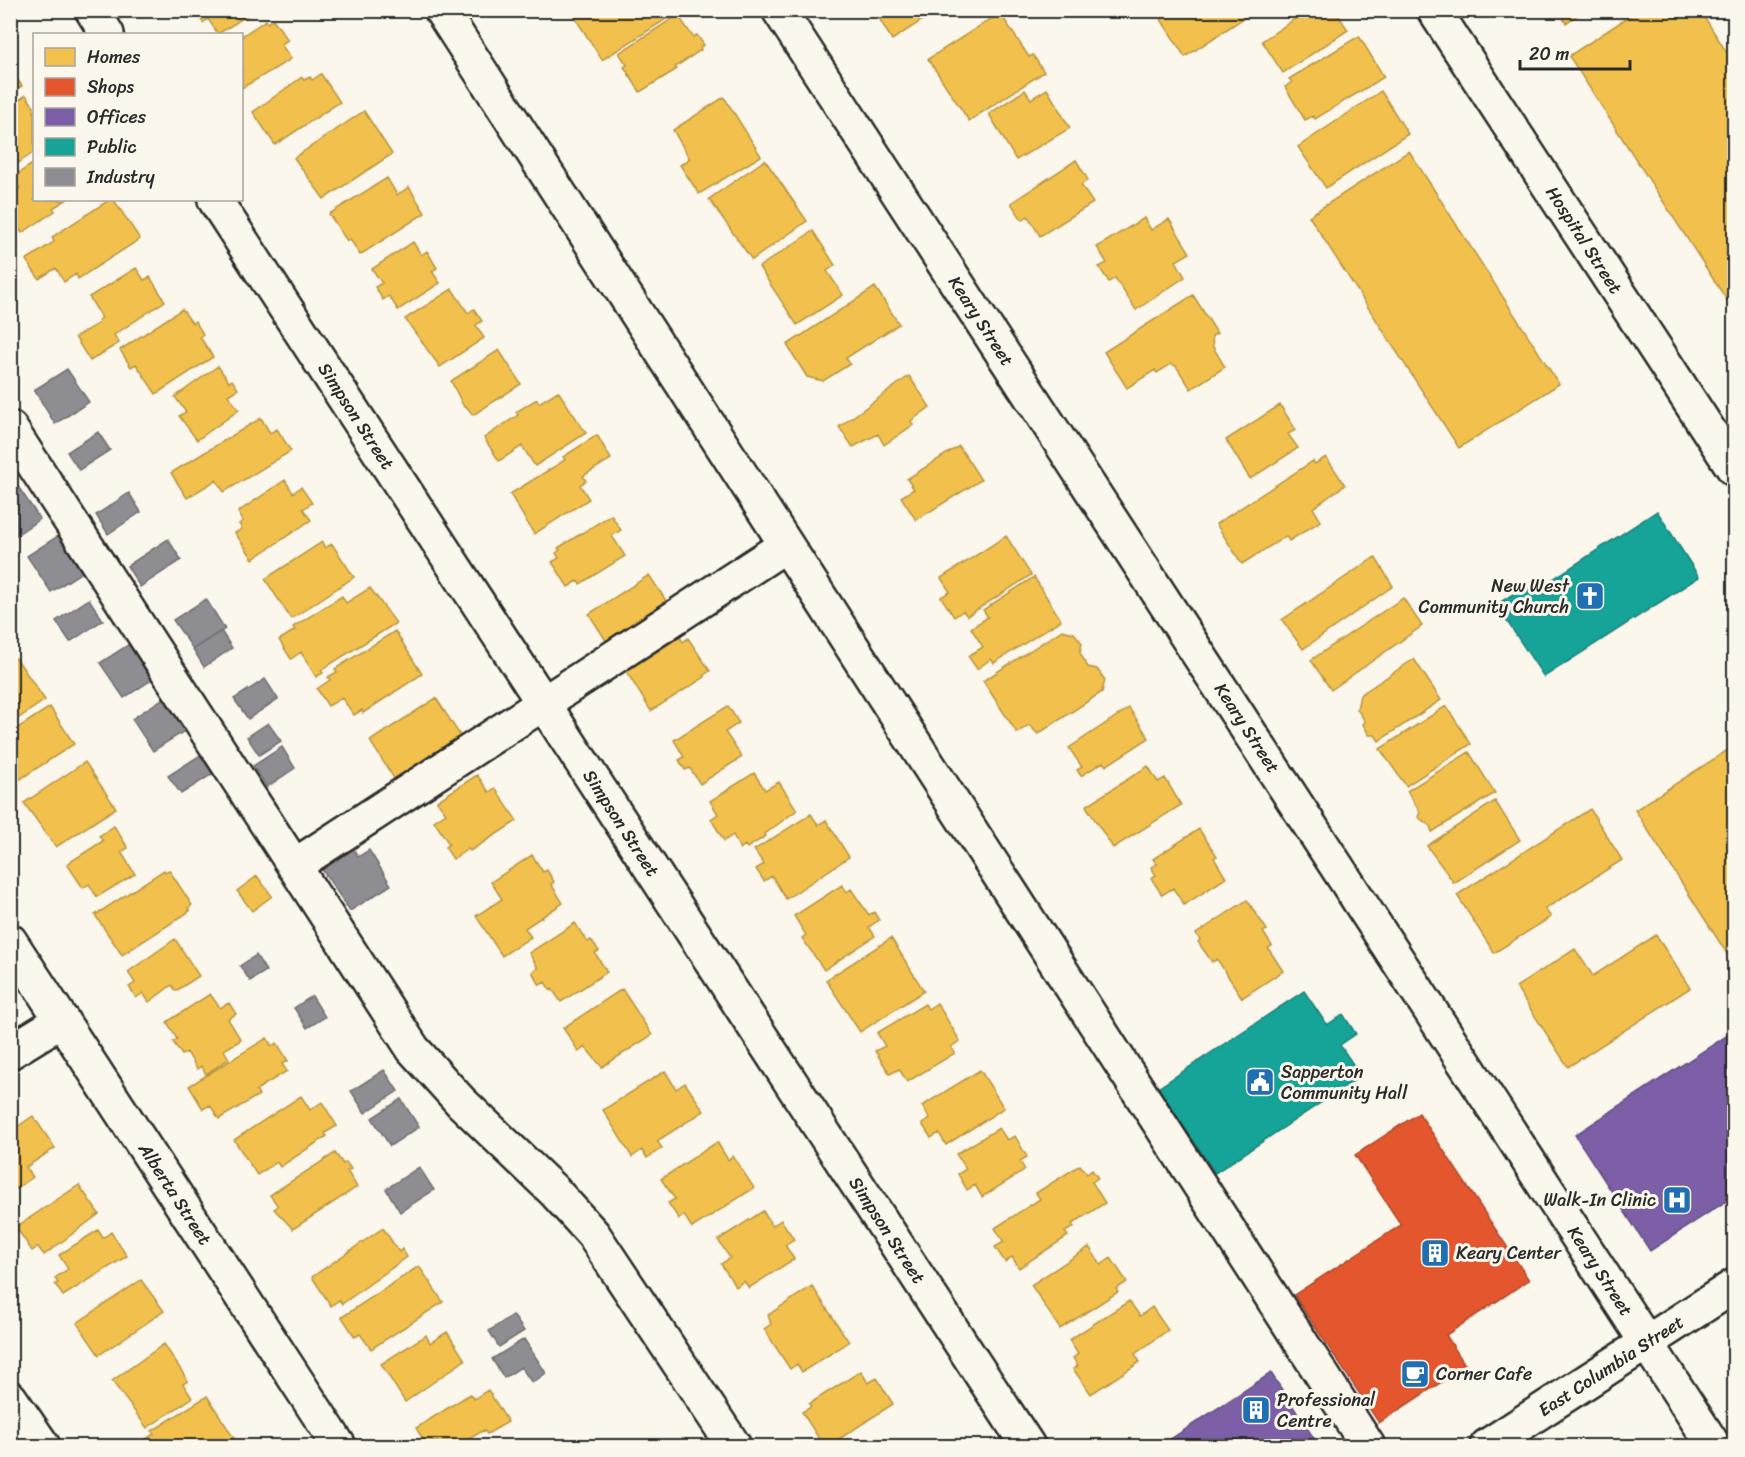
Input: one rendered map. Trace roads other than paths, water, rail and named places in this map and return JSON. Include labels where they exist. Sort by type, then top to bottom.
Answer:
[{"type":"street","points":[[92,10],[106,33]]},
{"type":"street","points":[[441,10],[1368,1446]]},
{"type":"street","name":"Keary Street","points":[[779,10],[1714,1446]]},
{"type":"street","name":"Hospital Street","points":[[1434,10],[1734,469]]},
{"type":"street","name":"Simpson Street","points":[[216,201],[1028,1446]]},
{"type":"street","points":[[10,428],[413,1049],[461,1102],[554,1191],[593,1234],[735,1446]]},
{"type":"street","points":[[294,866],[786,544]]},
{"type":"street","name":"Alberta Street","points":[[10,941],[339,1446]]},
{"type":"street","points":[[10,1052],[62,1020]]},
{"type":"street","name":"East Columbia Street","points":[[1487,1446],[1734,1286]]},
{"type":"street","points":[[10,1398],[43,1446]]},
{"type":"place","name":"New West Community Church","points":[[1590,596]]},
{"type":"place","name":"Sapperton Community Hall","points":[[1260,1082]]},
{"type":"place","name":"Walk-In Clinic","points":[[1677,1200]]},
{"type":"place","name":"Keary Center","points":[[1435,1253]]},
{"type":"place","name":"Corner Cafe","points":[[1415,1374]]},
{"type":"place","name":"Professional Centre","points":[[1256,1410]]}]
